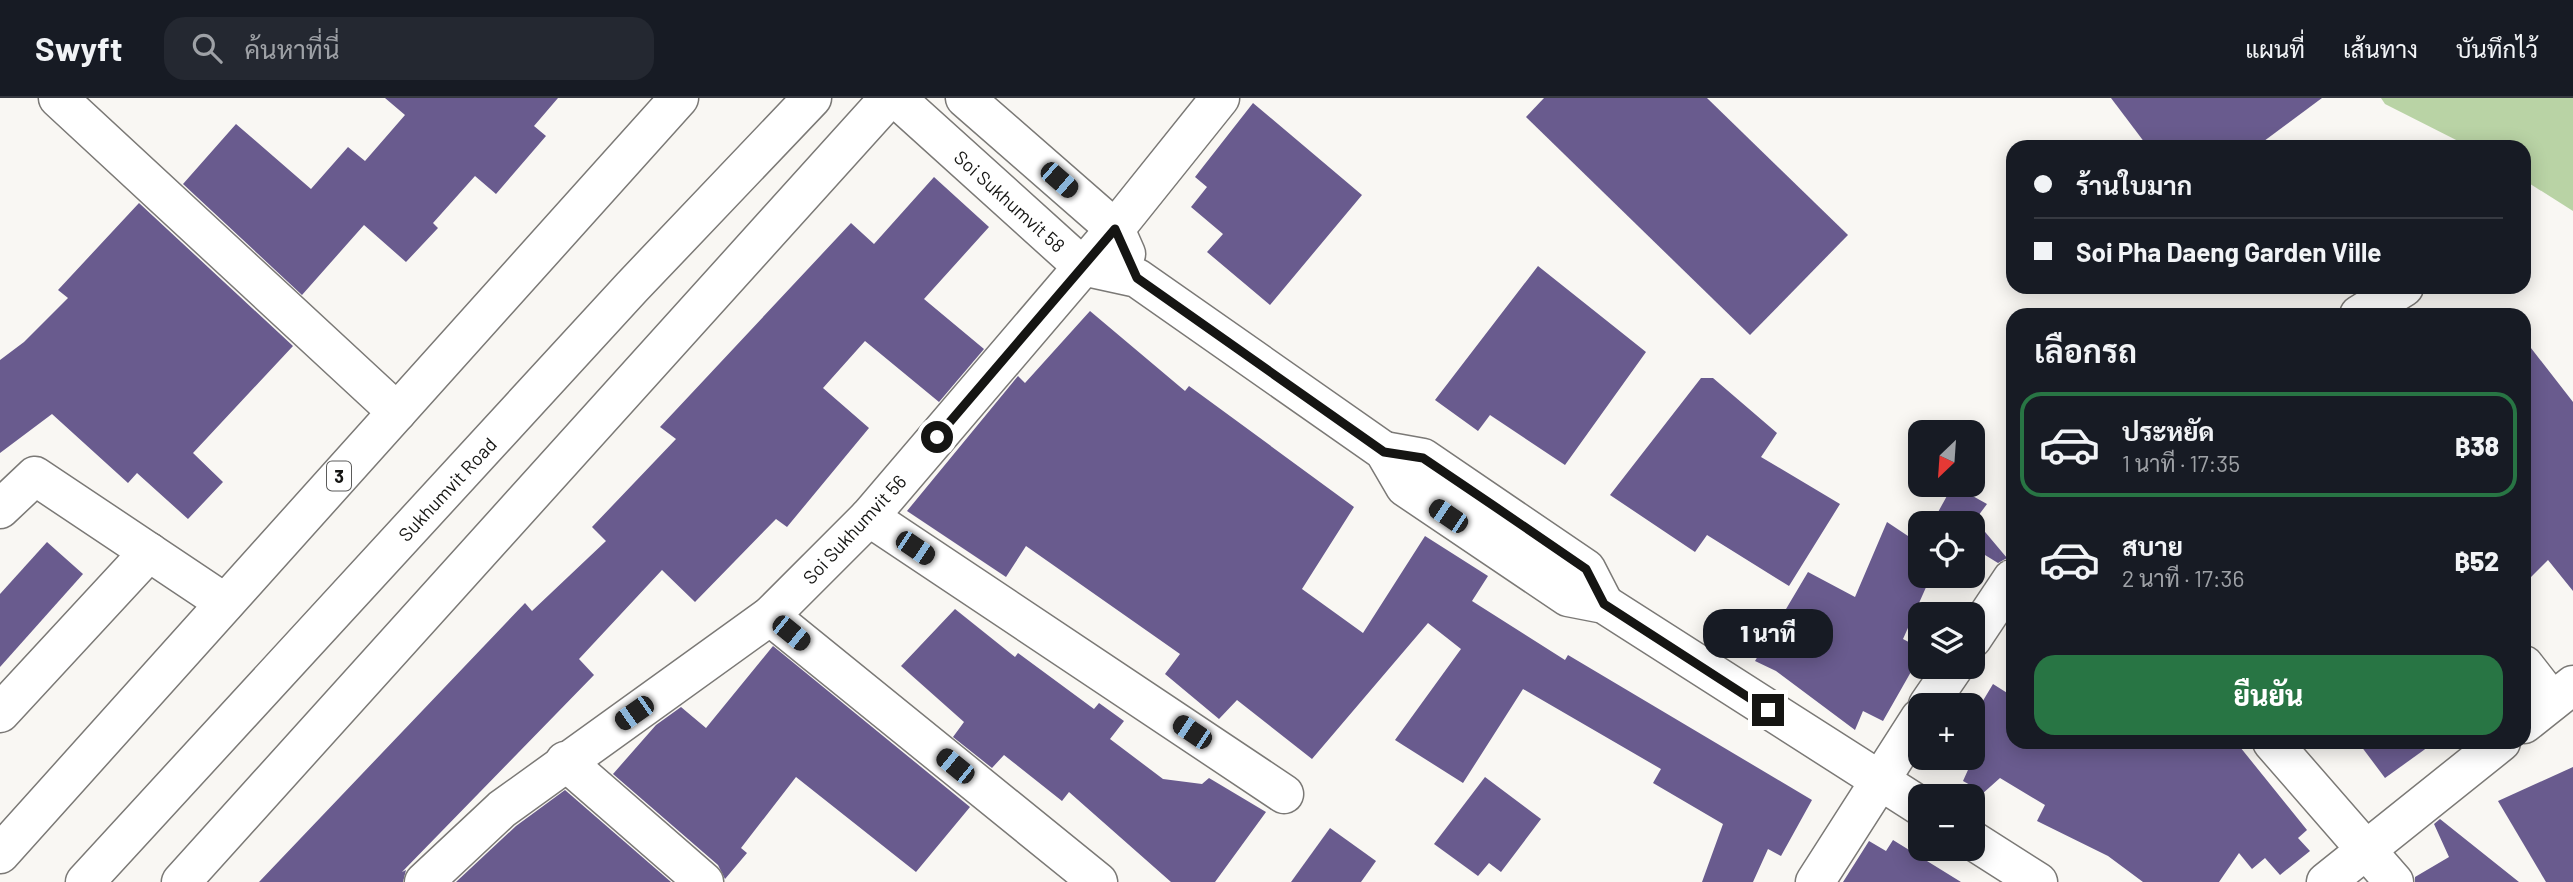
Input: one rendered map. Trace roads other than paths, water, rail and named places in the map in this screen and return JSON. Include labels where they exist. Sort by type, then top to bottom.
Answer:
[{"type":"main road","points":[[58,98],[397,412]]},
{"type":"main road","name":"3","points":[[0,854],[679,98]]},
{"type":"main road","name":"Sukhumvit Road","points":[[85,882],[812,98]]},
{"type":"main road","points":[[181,882],[889,98]]},
{"type":"main road","name":"Soi Sukhumvit 58","points":[[895,98],[1082,266],[1137,278],[1384,452],[1423,458],[1586,569],[1604,604],[1879,780]]},
{"type":"main road","points":[[965,98],[1115,229],[1137,278]]},
{"type":"main road","name":"Soi Sukhumvit 56","points":[[424,882],[502,809],[565,761],[771,616],[869,517],[1115,229],[1220,98]]},
{"type":"main road","points":[[2370,308],[2393,294]]},
{"type":"main road","points":[[0,509],[35,476],[225,603]]},
{"type":"main road","points":[[869,517],[1284,794]]},
{"type":"main road","points":[[0,713],[149,552]]},
{"type":"main road","points":[[1985,620],[2006,588]]},
{"type":"main road","points":[[771,616],[1098,882]]},
{"type":"main road","points":[[2531,676],[2550,703]]},
{"type":"main road","points":[[1815,882],[1908,736]]},
{"type":"main road","points":[[2278,749],[2394,882]]},
{"type":"main road","points":[[2326,882],[2492,749]]},
{"type":"main road","points":[[565,761],[704,882]]},
{"type":"main road","points":[[1879,780],[1908,798]]},
{"type":"main road","points":[[1985,847],[2038,882]]}]
